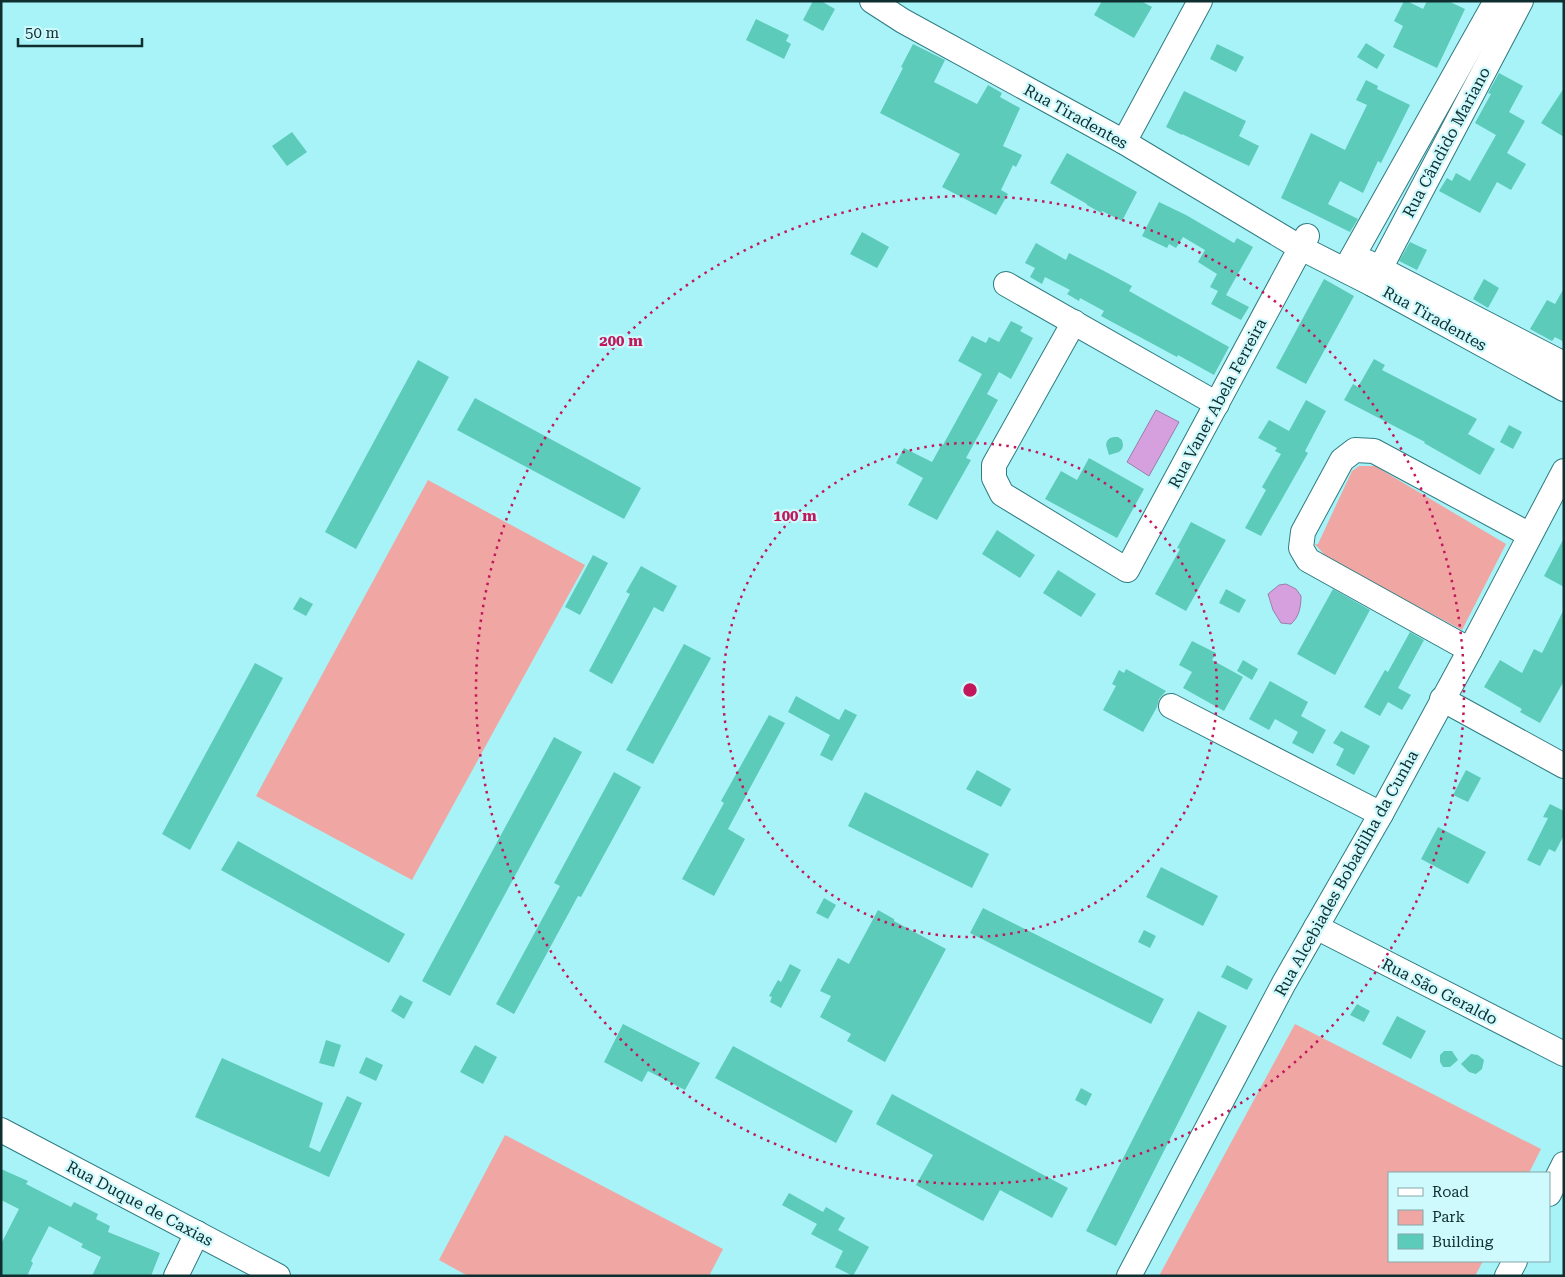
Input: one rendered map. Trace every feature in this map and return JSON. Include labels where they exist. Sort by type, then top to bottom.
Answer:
[{"type":"street","name":"Rua Tiradentes","points":[[872,1],[903,21],[1124,142],[1278,235],[1304,242],[1564,364]]},
{"type":"street","points":[[1124,142],[1200,1]]},
{"type":"street","name":"Rua Cândido Mariano","points":[[1349,263],[1496,1]]},
{"type":"street","name":"Rua Cândido Mariano","points":[[1376,276],[1521,1]]},
{"type":"street","name":"Rua Vaner Abela Ferreira","points":[[1074,322],[994,465],[994,478],[1002,494],[1127,570],[1304,242]]},
{"type":"street","name":"Rua Tiradentes","points":[[1376,276],[1564,389]]},
{"type":"street","points":[[1006,284],[1217,404]]},
{"type":"street","points":[[1470,650],[1308,560],[1301,548],[1303,532],[1342,460],[1356,450],[1374,450],[1530,534]]},
{"type":"street","name":"Rua Alcebiades Bobadilha da Cunha","points":[[1129,1276],[1284,983],[1381,814],[1564,471]]},
{"type":"street","points":[[1442,699],[1564,766]]},
{"type":"street","points":[[1171,706],[1381,814]]},
{"type":"street","name":"Rua São Geraldo","points":[[1316,927],[1564,1054]]},
{"type":"street","name":"Rua Duque de Caxias","points":[[1,1130],[278,1276]]},
{"type":"street","points":[[1550,1192],[1564,1164]]},
{"type":"street","points":[[176,1276],[198,1234]]},
{"type":"street","points":[[1507,1276],[1514,1262]]},
{"type":"green space","points":[[1359,466],[1375,466],[1506,544],[1462,630],[1327,558],[1315,544],[1318,544],[1352,471]]},
{"type":"green space","points":[[428,480],[585,565],[412,880],[256,796]]},
{"type":"green space","points":[[1295,1024],[1541,1149],[1530,1172],[1388,1172],[1388,1262],[1482,1262],[1475,1276],[1159,1276]]},
{"type":"green space","points":[[505,1135],[723,1249],[709,1276],[468,1276],[439,1260]]},
{"type":"shaded area","points":[[1156,410],[1179,422],[1149,476],[1127,462]]},
{"type":"shaded area","points":[[1286,584],[1296,589],[1301,596],[1299,612],[1291,624],[1281,623],[1273,610],[1268,594],[1279,585]]},
{"type":"building","points":[[813,1],[821,1],[835,9],[823,31],[803,20]]},
{"type":"building","points":[[1102,1],[1141,1],[1152,7],[1134,38],[1094,15]]},
{"type":"building","points":[[1404,1],[1423,9],[1427,1],[1448,1],[1465,9],[1437,68],[1393,47],[1403,26],[1394,21]]},
{"type":"building","points":[[756,19],[789,35],[786,41],[791,44],[784,59],[746,40]]},
{"type":"building","points":[[1366,43],[1385,55],[1377,69],[1357,57]]},
{"type":"building","points":[[913,44],[945,60],[934,82],[977,104],[988,85],[1002,93],[1000,97],[1020,108],[1003,146],[1022,155],[1016,167],[1013,165],[1001,190],[1008,194],[996,215],[942,187],[960,154],[880,113]]},
{"type":"building","points":[[1217,44],[1244,57],[1236,72],[1210,59]]},
{"type":"building","points":[[1499,73],[1523,86],[1509,112],[1525,121],[1507,153],[1526,164],[1511,190],[1497,182],[1480,213],[1439,191],[1447,178],[1452,181],[1456,173],[1470,181],[1496,135],[1475,123],[1491,94],[1488,93]]},
{"type":"building","points":[[1366,80],[1378,86],[1377,89],[1410,105],[1381,163],[1378,161],[1363,193],[1340,181],[1328,204],[1358,219],[1350,232],[1281,198],[1311,133],[1345,150],[1367,105],[1356,100]]},
{"type":"building","points":[[1564,88],[1564,137],[1541,123]]},
{"type":"building","points":[[1184,91],[1246,121],[1239,136],[1259,146],[1249,166],[1166,127]]},
{"type":"building","points":[[292,132],[307,152],[287,166],[272,146]]},
{"type":"building","points":[[1067,153],[1137,192],[1122,221],[1102,211],[1101,213],[1050,183]]},
{"type":"building","points":[[1159,202],[1186,215],[1234,243],[1237,238],[1253,247],[1226,295],[1249,307],[1241,320],[1211,304],[1218,291],[1210,287],[1217,274],[1198,262],[1205,250],[1183,237],[1176,248],[1169,244],[1167,248],[1142,236]]},
{"type":"building","points":[[862,232],[889,247],[877,268],[850,254]]},
{"type":"building","points":[[1410,242],[1427,250],[1417,270],[1399,261]]},
{"type":"building","points":[[1036,243],[1066,260],[1069,253],[1132,286],[1129,291],[1229,347],[1214,375],[1101,316],[1104,311],[1080,298],[1079,301],[1067,294],[1070,290],[1045,277],[1042,284],[1030,277],[1035,268],[1025,263]]},
{"type":"building","points":[[1324,279],[1354,296],[1306,384],[1276,368]]},
{"type":"building","points":[[1484,279],[1499,288],[1488,308],[1473,299]]},
{"type":"building","points":[[1564,288],[1564,342],[1555,337],[1552,341],[1530,329],[1547,300],[1555,304]]},
{"type":"building","points":[[1011,321],[1023,327],[1020,331],[1033,338],[1011,379],[999,372],[987,394],[998,400],[966,458],[971,460],[937,520],[908,505],[923,478],[896,463],[904,448],[932,462],[982,374],[958,361],[972,336],[986,343],[989,337],[999,342]]},
{"type":"building","points":[[1374,359],[1385,365],[1382,370],[1477,419],[1468,434],[1495,449],[1480,475],[1425,442],[1344,400],[1353,384],[1358,387]]},
{"type":"building","points":[[418,360],[449,377],[356,549],[325,532]]},
{"type":"building","points":[[475,398],[641,488],[624,519],[457,430]]},
{"type":"building","points":[[1306,400],[1326,411],[1305,451],[1308,453],[1261,536],[1245,528],[1266,490],[1262,487],[1281,454],[1275,451],[1277,448],[1258,438],[1269,420],[1289,431]]},
{"type":"building","points":[[1509,425],[1522,432],[1513,449],[1500,442]]},
{"type":"building","points":[[1114,437],[1122,440],[1122,449],[1109,455],[1106,445],[1107,441]]},
{"type":"building","points":[[1089,458],[1144,489],[1117,538],[1045,499],[1061,471],[1077,480]]},
{"type":"building","points":[[1191,522],[1226,540],[1186,611],[1155,594],[1180,549],[1177,548]]},
{"type":"building","points":[[997,530],[1035,555],[1020,578],[982,554]]},
{"type":"building","points":[[1564,538],[1564,587],[1544,576]]},
{"type":"building","points":[[593,555],[608,563],[580,615],[565,607]]},
{"type":"building","points":[[641,566],[677,586],[663,612],[654,607],[612,684],[589,671],[630,594],[626,592]]},
{"type":"building","points":[[1058,570],[1096,594],[1081,617],[1043,593]]},
{"type":"building","points":[[1226,589],[1246,600],[1239,613],[1219,603]]},
{"type":"building","points":[[1333,589],[1370,610],[1335,675],[1297,654]]},
{"type":"building","points":[[300,597],[313,604],[306,616],[293,609]]},
{"type":"building","points":[[1564,609],[1564,681],[1540,723],[1520,712],[1522,709],[1484,687],[1500,660],[1522,673],[1534,649],[1542,653]]},
{"type":"building","points":[[1410,632],[1424,640],[1398,688],[1411,695],[1402,710],[1388,702],[1380,716],[1364,707],[1385,670],[1388,672]]},
{"type":"building","points":[[1192,641],[1216,653],[1212,660],[1243,677],[1224,711],[1183,688],[1192,672],[1179,665]]},
{"type":"building","points":[[684,644],[711,658],[653,764],[626,750]]},
{"type":"building","points":[[1243,660],[1258,669],[1252,680],[1237,671]]},
{"type":"building","points":[[255,663],[283,678],[190,850],[162,834]]},
{"type":"building","points":[[1126,669],[1166,691],[1159,699],[1157,707],[1143,732],[1103,710],[1116,686],[1112,684],[1119,670],[1124,673]]},
{"type":"building","points":[[1270,681],[1308,702],[1301,716],[1326,730],[1313,754],[1292,743],[1298,732],[1275,719],[1269,730],[1249,719]]},
{"type":"building","points":[[796,696],[839,720],[845,709],[857,715],[832,761],[820,755],[830,735],[788,712]]},
{"type":"building","points":[[769,715],[785,723],[728,829],[745,839],[714,896],[682,879],[724,803],[721,801]]},
{"type":"building","points":[[1341,731],[1370,746],[1354,775],[1336,765],[1344,749],[1333,743]]},
{"type":"building","points":[[554,737],[582,752],[450,996],[422,981]]},
{"type":"building","points":[[977,770],[1011,789],[1001,807],[966,789]]},
{"type":"building","points":[[1466,770],[1481,778],[1468,802],[1453,795]]},
{"type":"building","points":[[614,772],[641,787],[581,897],[578,896],[514,1014],[496,1004],[560,886],[554,883]]},
{"type":"building","points":[[865,792],[989,854],[972,888],[848,826]]},
{"type":"building","points":[[1550,804],[1564,811],[1564,835],[1555,852],[1549,849],[1540,866],[1527,860],[1548,818],[1543,817]]},
{"type":"building","points":[[1438,827],[1486,852],[1468,884],[1421,859]]},
{"type":"building","points":[[238,841],[405,934],[389,963],[221,870]]},
{"type":"building","points":[[1161,867],[1218,896],[1203,926],[1146,897]]},
{"type":"building","points":[[824,898],[836,905],[828,919],[816,913]]},
{"type":"building","points":[[983,908],[1164,999],[1151,1024],[970,933]]},
{"type":"building","points":[[878,910],[894,919],[894,921],[946,949],[885,1062],[847,1041],[851,1034],[820,1017],[831,996],[820,991],[838,958],[849,964]]},
{"type":"building","points":[[1144,930],[1156,936],[1150,948],[1138,942]]},
{"type":"building","points":[[790,964],[801,970],[781,1008],[770,1002],[772,997],[769,996],[778,980],[781,982]]},
{"type":"building","points":[[1227,965],[1253,979],[1247,990],[1221,977]]},
{"type":"building","points":[[400,995],[413,1002],[404,1019],[391,1011]]},
{"type":"building","points":[[1357,1004],[1370,1011],[1364,1022],[1350,1015]]},
{"type":"building","points":[[1198,1011],[1227,1026],[1116,1246],[1086,1231]]},
{"type":"building","points":[[1397,1016],[1426,1031],[1411,1059],[1382,1044]]},
{"type":"building","points":[[623,1024],[700,1063],[685,1090],[648,1071],[642,1082],[604,1062]]},
{"type":"building","points":[[326,1040],[341,1045],[334,1067],[319,1063]]},
{"type":"building","points":[[475,1045],[497,1057],[483,1084],[460,1072]]},
{"type":"building","points":[[733,1046],[853,1111],[836,1143],[715,1078]]},
{"type":"building","points":[[1444,1051],[1452,1051],[1458,1060],[1450,1067],[1443,1067],[1440,1062],[1440,1055]]},
{"type":"building","points":[[1471,1054],[1478,1055],[1484,1060],[1482,1069],[1476,1074],[1469,1072],[1461,1064]]},
{"type":"building","points":[[366,1057],[383,1065],[376,1081],[359,1073]]},
{"type":"building","points":[[222,1058],[323,1103],[309,1147],[320,1152],[347,1096],[362,1103],[329,1177],[195,1117]]},
{"type":"building","points":[[1081,1088],[1092,1094],[1086,1106],[1075,1100]]},
{"type":"building","points":[[892,1094],[1068,1188],[1052,1218],[1000,1190],[983,1221],[916,1185],[933,1155],[876,1124]]},
{"type":"building","points":[[1,1169],[28,1181],[26,1184],[71,1207],[74,1202],[98,1214],[96,1219],[110,1226],[108,1232],[160,1253],[151,1276],[92,1276],[101,1257],[81,1247],[83,1244],[49,1226],[31,1261],[33,1263],[27,1276],[1,1276],[1,1244],[19,1209],[1,1200]]},
{"type":"building","points":[[789,1193],[823,1212],[826,1207],[845,1218],[838,1230],[869,1247],[853,1276],[835,1267],[843,1251],[811,1234],[817,1224],[782,1205]]}]
